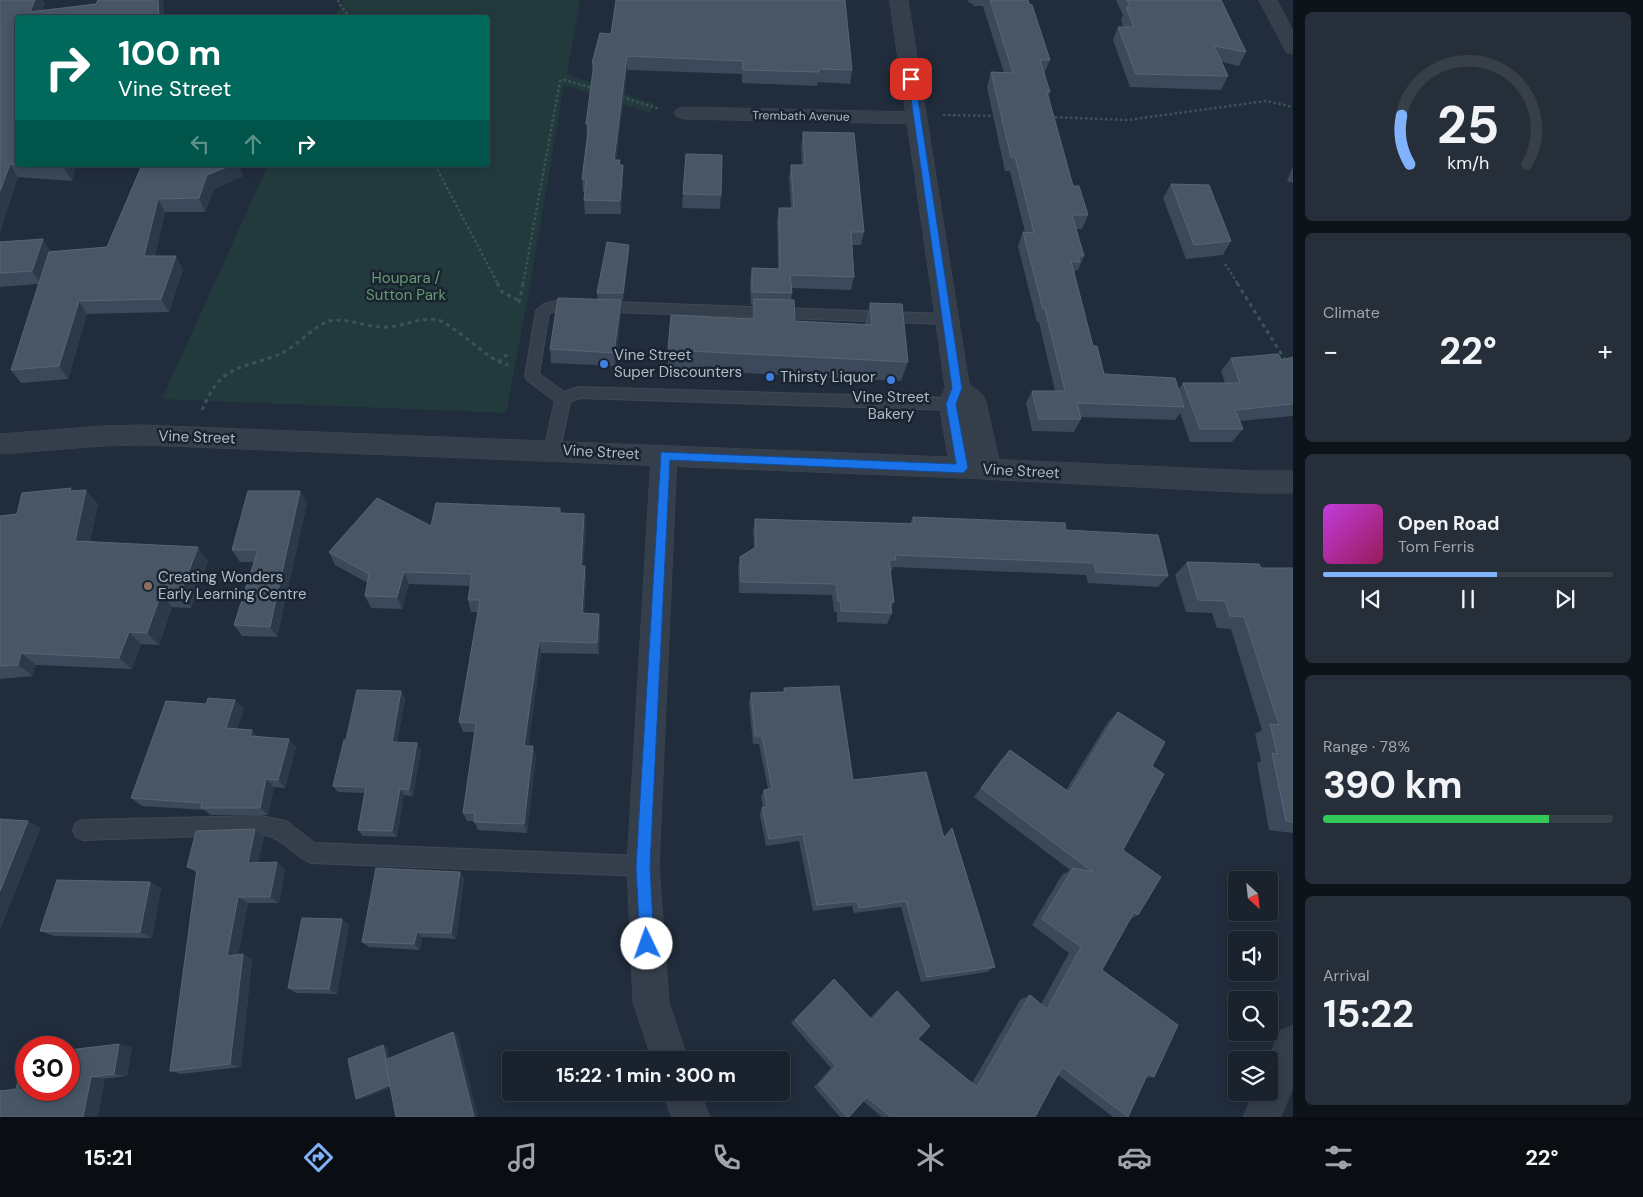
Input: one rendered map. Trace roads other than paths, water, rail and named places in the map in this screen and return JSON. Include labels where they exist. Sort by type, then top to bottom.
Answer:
[{"type":"street","points":[[899,0],[947,318],[963,468]]},
{"type":"street","points":[[1268,0],[1293,48]]},
{"type":"street","name":"Trembath Avenue","points":[[684,113],[917,118]]},
{"type":"street","points":[[954,396],[974,402],[988,469]]},
{"type":"street","name":"Vine Street","points":[[0,444],[102,436],[189,436],[1293,482]]},
{"type":"street","points":[[664,455],[643,866],[651,1002],[667,1051]]},
{"type":"street","points":[[1262,1117],[1293,1044]]},
{"type":"street","points":[[685,1101],[691,1117]]},
{"type":"lane","points":[[562,399],[532,376],[543,311],[549,307],[559,305],[947,318]]},
{"type":"lane","points":[[562,399],[578,392],[596,391],[954,396]]},
{"type":"lane","points":[[552,450],[562,399]]},
{"type":"lane","points":[[83,830],[261,825],[279,828],[311,853],[643,866]]},
{"type":"place","name":"Vine Street Super Discounters","points":[[604,364]]},
{"type":"place","name":"Thirsty Liquor","points":[[770,377]]},
{"type":"place","name":"Vine Street Bakery","points":[[891,380]]},
{"type":"place","name":"Creating Wonders Early Learning Centre","points":[[148,586]]},
{"type":"park label","name":"Houpara / Sutton Park","points":[[406,286]]}]
